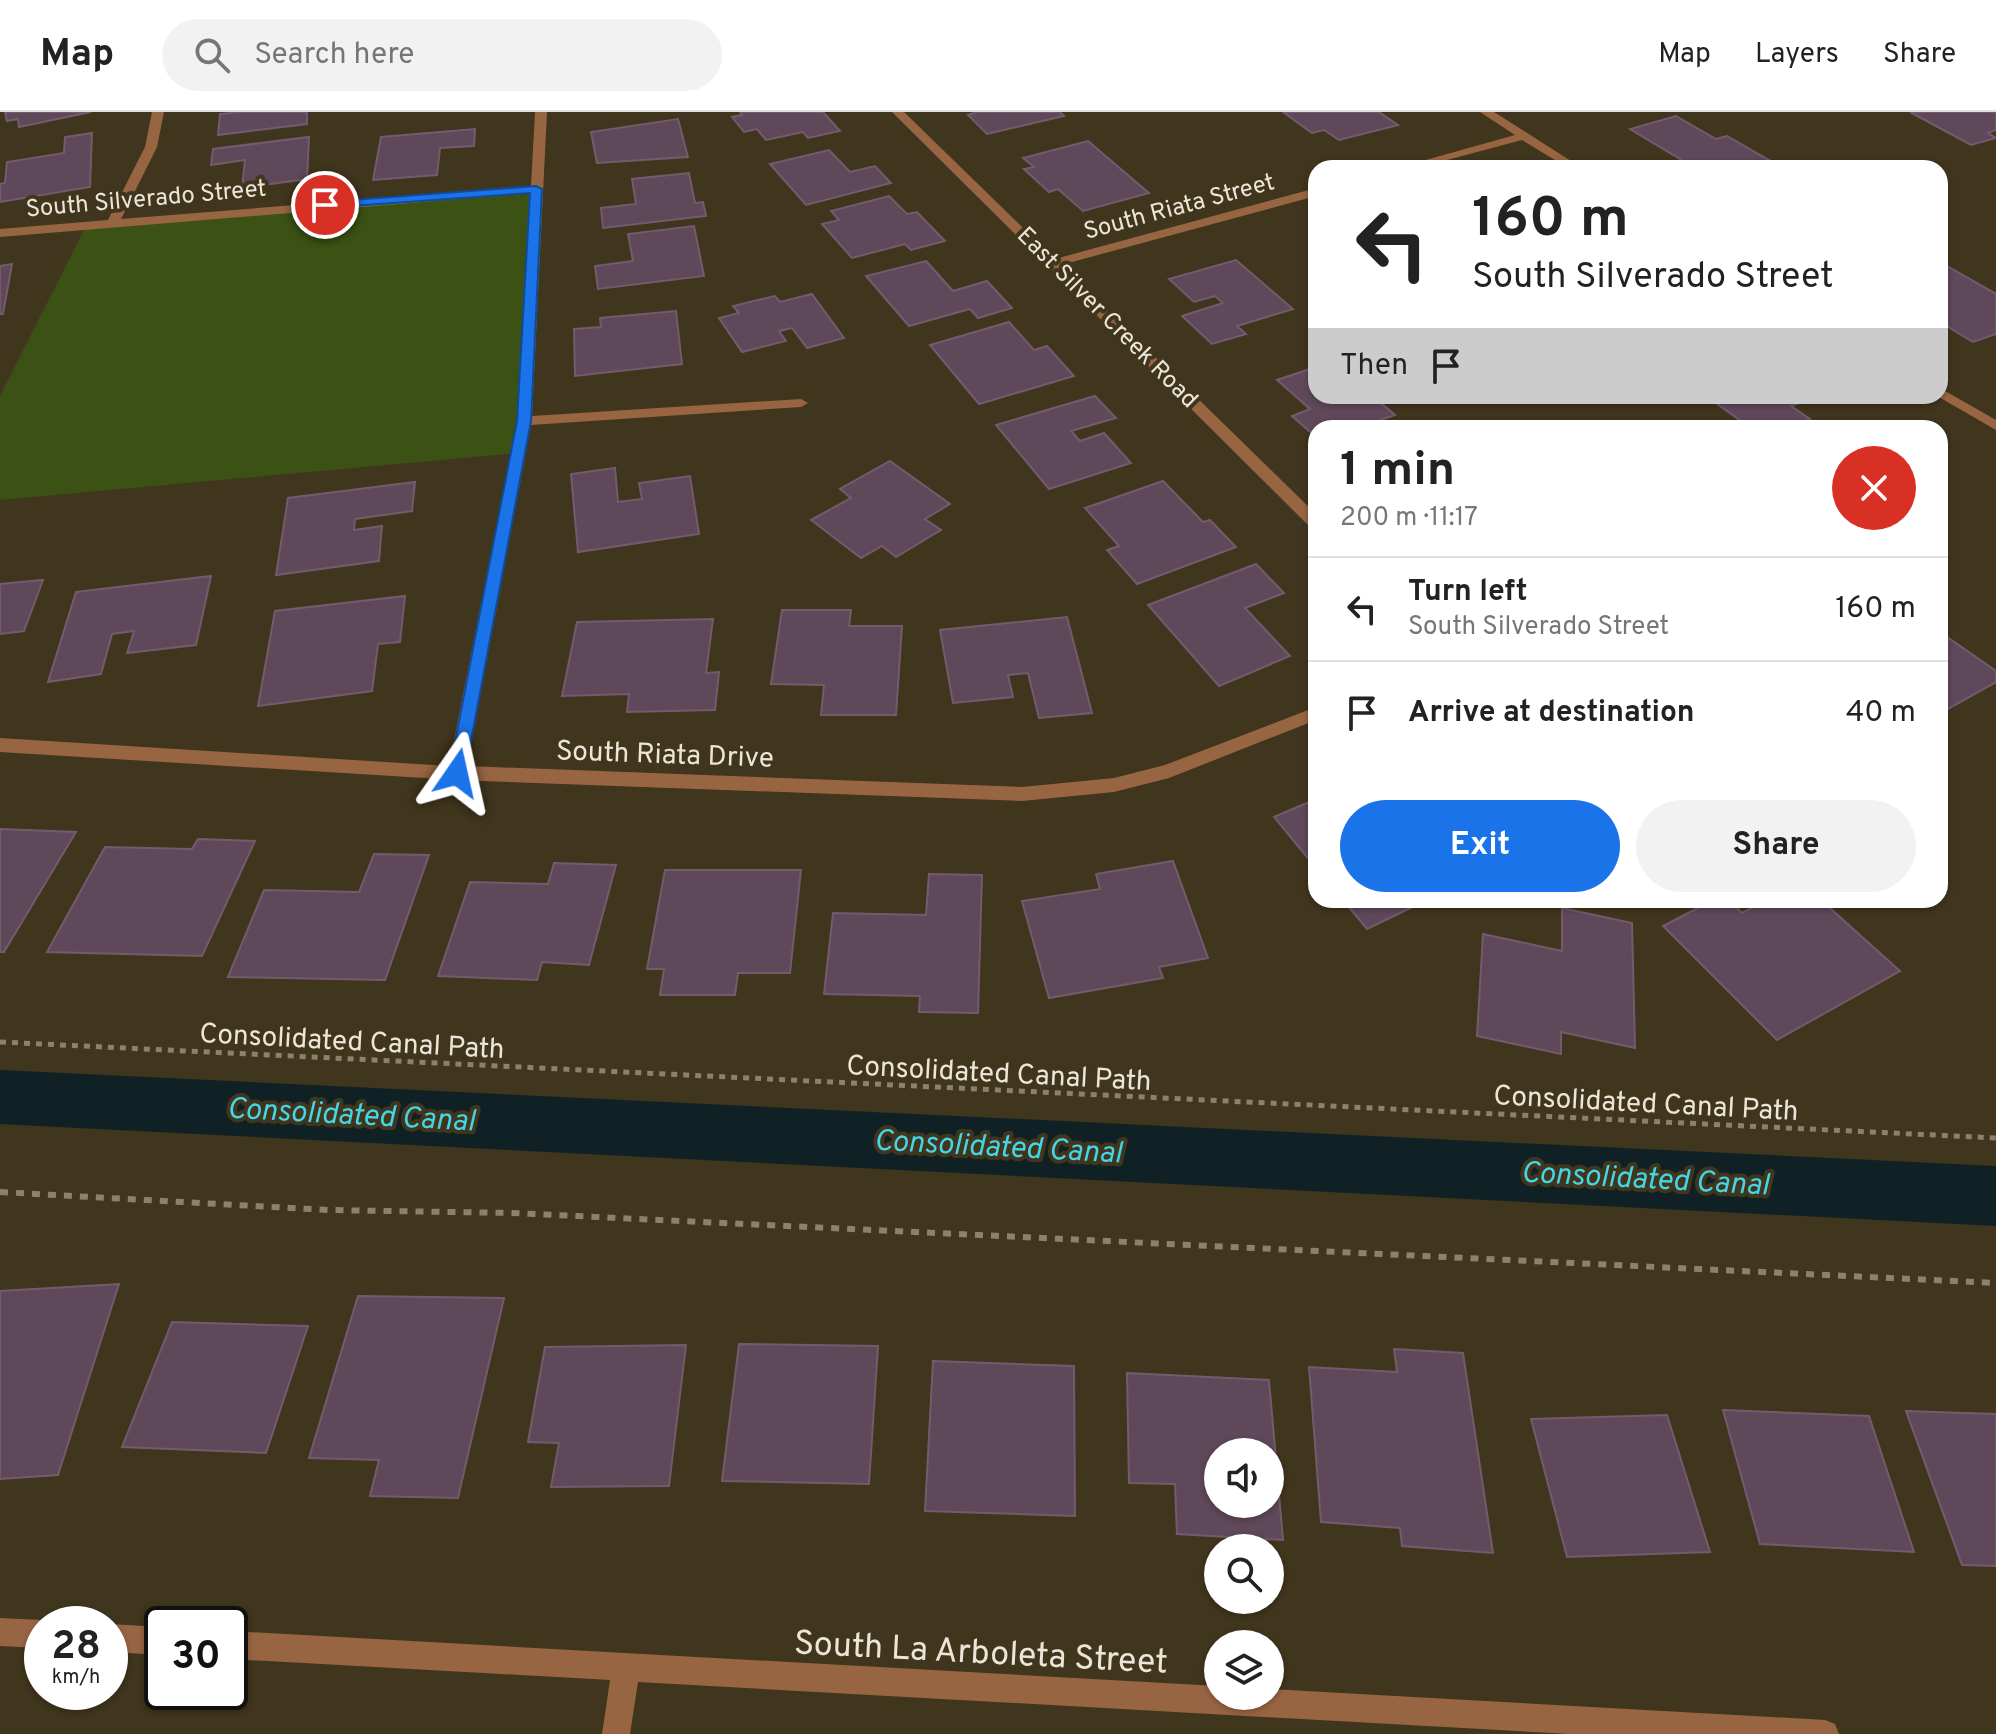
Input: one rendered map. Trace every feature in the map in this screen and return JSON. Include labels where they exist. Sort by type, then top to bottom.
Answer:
[{"type":"street","points":[[114,221],[151,147],[158,112]]},
{"type":"street","points":[[457,773],[524,421],[541,112]]},
{"type":"street","name":"East Silver Creek Road","points":[[898,112],[1308,515]]},
{"type":"street","points":[[1486,112],[1563,160]]},
{"type":"street","points":[[1433,160],[1523,136]]},
{"type":"street","name":"South Silverado Street","points":[[0,233],[114,221],[536,189]]},
{"type":"street","name":"South Riata Street","points":[[1054,263],[1308,194]]},
{"type":"street","points":[[1948,397],[1996,426]]},
{"type":"street","points":[[524,421],[801,403]]},
{"type":"street","name":"South Riata Drive","points":[[0,745],[457,773],[1022,794],[1114,785],[1169,771],[1308,716]]},
{"type":"street","points":[[0,1632],[24,1633]]},
{"type":"street","name":"South La Arboleta Street","points":[[248,1646],[1611,1727],[1825,1734]]},
{"type":"street","points":[[616,1734],[626,1669]]},
{"type":"path","name":"Consolidated Canal Path","points":[[0,1042],[1996,1138]]},
{"type":"path","points":[[0,1192],[328,1210],[512,1213],[1662,1264],[1996,1283]]},
{"type":"green space","points":[[536,189],[518,453],[0,500],[0,396],[87,224]]},
{"type":"building","points":[[5,112],[91,112],[19,127],[18,119],[7,121]]},
{"type":"building","points":[[307,112],[307,124],[218,135],[220,114]]},
{"type":"building","points":[[740,112],[823,112],[840,131],[808,138],[803,132],[766,140],[757,129],[744,132],[732,117],[742,115]]},
{"type":"building","points":[[977,112],[1060,112],[1064,116],[987,134],[968,115]]},
{"type":"building","points":[[1283,112],[1379,112],[1398,125],[1339,140],[1324,130],[1312,133]]},
{"type":"building","points":[[1910,112],[1996,112],[1996,130],[1988,133],[1996,138],[1971,145]]},
{"type":"building","points":[[1676,116],[1716,139],[1727,136],[1769,160],[1682,160],[1630,129]]},
{"type":"building","points":[[678,119],[688,157],[597,163],[591,132]]},
{"type":"building","points":[[475,129],[474,146],[440,148],[437,175],[373,180],[381,137]]},
{"type":"building","points":[[92,133],[90,187],[0,202],[0,184],[5,183],[7,162],[64,153],[65,137]]},
{"type":"building","points":[[309,137],[307,179],[242,188],[245,160],[211,165],[213,149]]},
{"type":"building","points":[[1088,141],[1149,193],[1083,211],[1058,189],[1049,192],[1024,169],[1034,167],[1023,158]]},
{"type":"building","points":[[829,150],[850,172],[875,166],[891,183],[806,205],[770,164]]},
{"type":"building","points":[[689,173],[695,203],[703,202],[706,216],[603,228],[601,208],[636,204],[632,179]]},
{"type":"building","points":[[889,196],[907,214],[917,212],[945,241],[911,250],[905,244],[852,258],[822,224],[839,220],[831,211]]},
{"type":"building","points":[[694,226],[704,276],[598,289],[595,266],[633,261],[628,234]]},
{"type":"building","points":[[1236,260],[1293,309],[1237,326],[1246,334],[1212,344],[1182,316],[1223,303],[1215,296],[1194,302],[1169,279]]},
{"type":"building","points":[[926,261],[953,291],[987,281],[1012,308],[978,318],[970,309],[909,326],[866,276]]},
{"type":"building","points":[[12,264],[3,314],[0,314],[0,266]]},
{"type":"building","points":[[1948,267],[1996,294],[1996,334],[1973,342],[1948,327]]},
{"type":"building","points":[[812,294],[844,338],[807,348],[792,328],[779,331],[786,341],[742,352],[719,318],[739,313],[733,306],[775,296],[780,302]]},
{"type":"building","points":[[676,311],[682,364],[575,376],[574,329],[601,327],[600,318]]},
{"type":"building","points":[[1009,322],[1034,350],[1047,346],[1074,376],[979,404],[930,345]]},
{"type":"building","points":[[1308,370],[1308,404],[1382,404],[1395,415],[1381,420],[1308,420],[1308,430],[1292,416],[1310,409],[1277,380]]},
{"type":"building","points":[[1095,396],[1116,418],[1071,431],[1080,441],[1104,433],[1131,463],[1049,489],[996,425]]},
{"type":"building","points":[[1717,404],[1797,404],[1791,406],[1810,419],[1807,420],[1740,420]]},
{"type":"building","points":[[890,461],[950,504],[925,519],[941,530],[896,557],[882,546],[861,558],[811,520],[851,498],[840,489]]},
{"type":"building","points":[[615,468],[618,502],[642,499],[639,483],[690,476],[699,534],[578,552],[571,474]]},
{"type":"building","points":[[1163,481],[1203,522],[1210,520],[1236,547],[1137,584],[1107,550],[1119,546],[1085,508]]},
{"type":"building","points":[[415,482],[412,511],[355,519],[354,530],[382,526],[379,561],[276,575],[288,498]]},
{"type":"building","points":[[1256,564],[1284,593],[1245,608],[1290,656],[1219,686],[1148,605]]},
{"type":"building","points":[[211,576],[196,645],[127,653],[134,631],[112,634],[101,674],[48,682],[76,592]]},
{"type":"building","points":[[43,580],[24,631],[0,634],[0,584]]},
{"type":"building","points":[[405,596],[400,642],[378,644],[372,691],[258,706],[275,611]]},
{"type":"building","points":[[782,610],[851,610],[849,626],[902,626],[896,715],[821,715],[824,685],[771,684]]},
{"type":"building","points":[[1067,617],[1092,713],[1039,718],[1028,673],[1008,675],[1013,697],[953,703],[940,630]]},
{"type":"building","points":[[713,619],[706,673],[719,672],[715,710],[627,712],[629,694],[562,696],[577,622]]},
{"type":"building","points":[[1948,638],[1996,671],[1996,682],[1948,709]]},
{"type":"building","points":[[1308,802],[1308,858],[1274,817]]},
{"type":"building","points":[[0,829],[76,832],[4,952],[0,952]]},
{"type":"building","points":[[198,839],[255,841],[202,956],[47,952],[105,847],[192,849]]},
{"type":"building","points":[[374,854],[429,855],[385,980],[228,977],[264,890],[359,892]]},
{"type":"building","points":[[1173,861],[1208,958],[1159,967],[1163,978],[1049,998],[1022,901],[1100,889],[1096,874]]},
{"type":"building","points":[[554,863],[616,865],[589,965],[542,962],[537,980],[438,976],[470,882],[548,884]]},
{"type":"building","points":[[665,870],[801,870],[790,973],[738,973],[735,995],[660,995],[664,969],[647,969]]},
{"type":"building","points":[[929,874],[982,875],[978,1013],[919,1012],[920,996],[824,994],[833,913],[926,915]]},
{"type":"building","points":[[1350,908],[1410,908],[1367,929]]},
{"type":"building","points":[[1562,908],[1632,923],[1635,1048],[1561,1032],[1561,1054],[1477,1036],[1483,934],[1562,951]]},
{"type":"building","points":[[1698,908],[1737,908],[1742,913],[1752,908],[1830,908],[1900,971],[1777,1040],[1663,926]]},
{"type":"building","points":[[119,1284],[58,1475],[0,1479],[0,1291]]},
{"type":"building","points":[[358,1296],[504,1298],[458,1498],[370,1496],[379,1460],[309,1458]]},
{"type":"building","points":[[172,1322],[308,1326],[266,1453],[122,1447]]},
{"type":"building","points":[[739,1344],[878,1346],[869,1484],[722,1481]]},
{"type":"building","points":[[686,1345],[669,1486],[551,1487],[559,1443],[528,1442],[545,1347]]},
{"type":"building","points":[[1394,1349],[1463,1353],[1493,1553],[1402,1546],[1400,1528],[1321,1522],[1309,1367],[1397,1372]]},
{"type":"building","points":[[933,1361],[1074,1366],[1075,1516],[925,1511]]},
{"type":"building","points":[[1127,1373],[1269,1380],[1274,1438],[1204,1438],[1204,1518],[1281,1518],[1282,1534],[1177,1534],[1175,1484],[1129,1483]]},
{"type":"building","points":[[1723,1410],[1869,1416],[1914,1552],[1760,1544]]},
{"type":"building","points":[[1906,1411],[1996,1414],[1996,1566],[1962,1565]]},
{"type":"building","points":[[1667,1415],[1710,1552],[1567,1557],[1531,1419]]},
{"type":"waterway","name":"Consolidated Canal","points":[[0,1097],[1996,1196]]},
{"type":"route","points":[[325,205],[536,189],[524,421],[457,773]]}]
